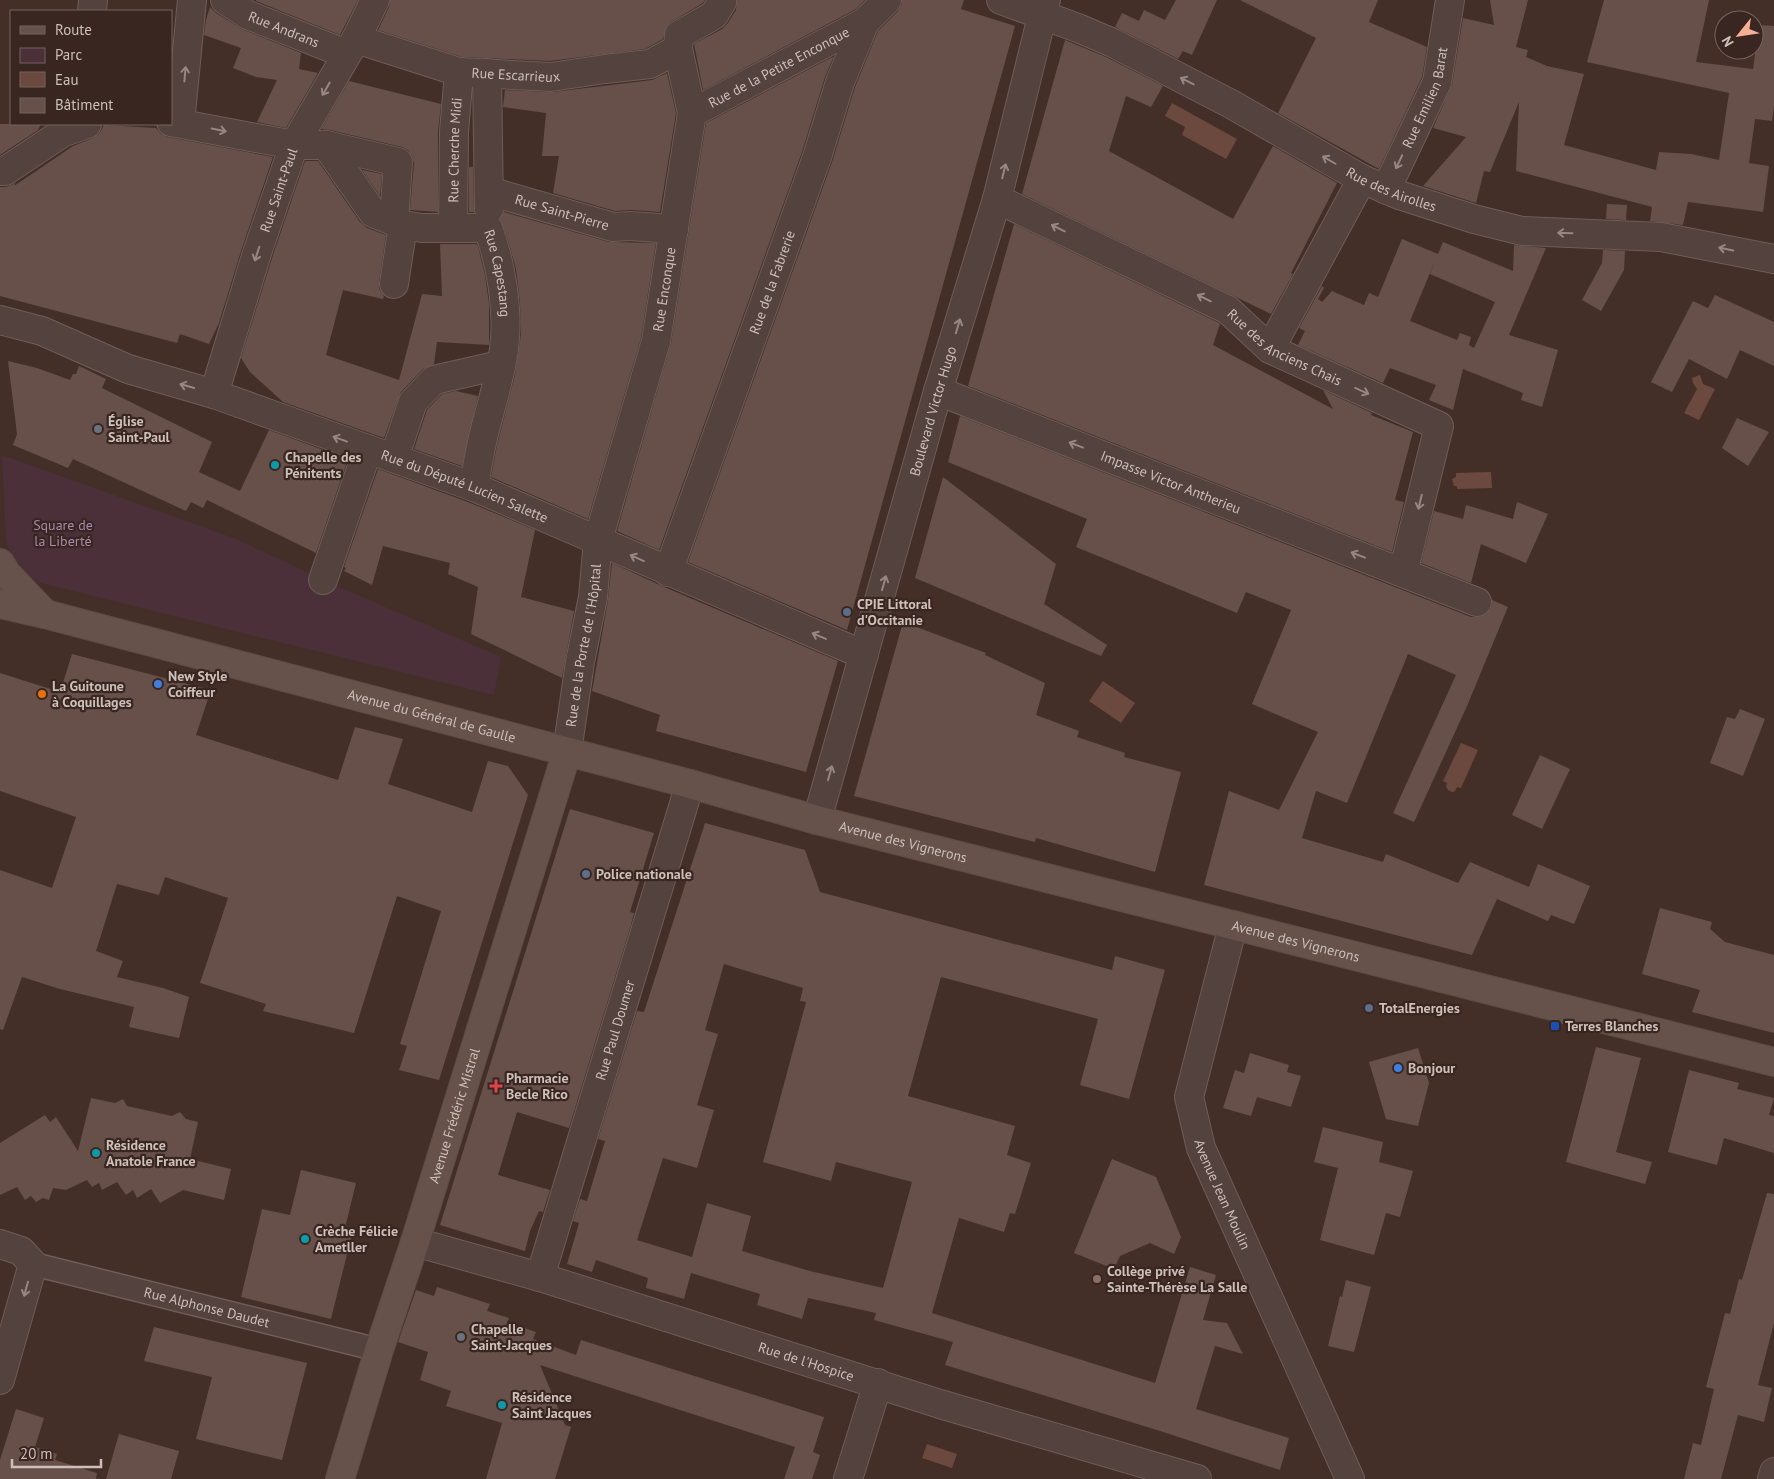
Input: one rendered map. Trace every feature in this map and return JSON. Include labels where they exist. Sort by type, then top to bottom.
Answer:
[{"type":"main road","points":[[0,564],[6,573],[45,614]]},
{"type":"main road","name":"Avenue du Général de Gaulle","points":[[0,604],[45,614],[690,784],[817,820]]},
{"type":"main road","name":"Avenue Frédéric Mistral","points":[[340,1479],[567,752]]},
{"type":"main road","name":"Avenue des Vignerons","points":[[817,820],[1774,1062]]},
{"type":"street","points":[[192,0],[176,122],[294,145],[326,145],[398,162],[399,223],[394,284]]},
{"type":"street","name":"Rue Andrans","points":[[225,0],[248,15],[351,46]]},
{"type":"street","name":"Rue Saint-Paul","points":[[214,394],[257,252],[294,145],[351,46],[374,0]]},
{"type":"street","name":"Rue Escarrieux","points":[[351,46],[459,72],[551,77],[650,64],[714,15],[722,2],[721,0]]},
{"type":"street","name":"Rue de la Fabrerie","points":[[668,572],[814,166],[840,82],[865,22],[888,0]]},
{"type":"street","name":"Rue des Airolles","points":[[1001,0],[1044,8],[1231,104],[1374,184],[1474,219],[1522,232],[1661,237],[1774,259]]},
{"type":"street","name":"Rue Emilien Barat","points":[[1270,349],[1437,82],[1450,0]]},
{"type":"street","name":"Boulevard Victor Hugo","points":[[817,820],[938,391],[997,198],[1044,8]]},
{"type":"street","name":"Rue de la Petite Enconque","points":[[692,113],[865,22]]},
{"type":"street","name":"Rue Enconque","points":[[598,540],[656,341],[674,229],[692,113],[678,42]]},
{"type":"street","name":"Rue Cherche Midi","points":[[453,228],[454,132],[459,72]]},
{"type":"street","points":[[487,73],[488,228]]},
{"type":"street","points":[[0,171],[5,171],[70,127]]},
{"type":"street","name":"Rue Capestang","points":[[326,145],[373,213],[399,223],[422,228],[488,228],[497,252],[505,299],[504,348],[498,382],[482,441],[474,487]]},
{"type":"street","name":"Rue Saint-Pierre","points":[[489,191],[613,227],[630,226],[674,229]]},
{"type":"street","name":"Rue des Anciens Chais","points":[[997,198],[1228,310],[1270,349],[1439,426],[1403,573]]},
{"type":"street","name":"Rue du Député Lucien Salette","points":[[0,320],[42,331],[128,369],[214,394],[474,487],[864,655]]},
{"type":"street","points":[[394,458],[413,402],[434,380],[500,366]]},
{"type":"street","name":"Impasse Victor Antherieu","points":[[938,391],[1477,602]]},
{"type":"street","points":[[323,580],[368,450]]},
{"type":"street","name":"Rue de la Porte de l'Hôpital","points":[[567,752],[580,662],[593,597],[598,540]]},
{"type":"street","name":"Rue Paul Doumer","points":[[540,1277],[690,784]]},
{"type":"street","name":"Avenue Jean Moulin","points":[[1233,925],[1189,1097],[1201,1148],[1350,1479]]},
{"type":"street","name":"Rue de l'Hospice","points":[[415,1242],[540,1277],[940,1404],[1197,1479]]},
{"type":"street","points":[[0,1244],[21,1251],[33,1264],[0,1380]]},
{"type":"street","name":"Rue Alphonse Daudet","points":[[33,1264],[380,1350]]},
{"type":"street","points":[[848,1479],[878,1383]]},
{"type":"street","points":[[1772,1479],[1774,1472]]},
{"type":"green space","name":"Square de la Liberté","points":[[2,455],[239,540],[323,580],[501,657],[494,695],[37,582],[15,564],[6,541]]},
{"type":"water","points":[[1172,103],[1237,139],[1226,159],[1182,135],[1185,127],[1165,116]]},
{"type":"water","points":[[1700,375],[1703,384],[1715,389],[1699,420],[1684,413],[1697,389],[1692,378]]},
{"type":"water","points":[[1491,472],[1492,488],[1457,489],[1452,479],[1456,477],[1456,473]]},
{"type":"water","points":[[1103,681],[1135,703],[1121,723],[1089,701]]},
{"type":"water","points":[[1461,743],[1478,750],[1461,788],[1457,787],[1452,792],[1448,790],[1447,783],[1443,781]]},
{"type":"water","points":[[927,1444],[957,1454],[952,1468],[922,1458]]},
{"type":"building","points":[[256,0],[358,0],[340,35]]},
{"type":"building","points":[[390,0],[705,0],[671,22],[666,27],[663,39],[645,49],[550,61],[462,57],[378,30],[389,7]]},
{"type":"building","points":[[737,0],[865,0],[856,9],[703,90],[694,44],[722,29],[727,24],[736,10]]},
{"type":"building","points":[[902,0],[964,0],[961,9],[1015,26],[847,630],[688,562],[832,162],[855,87],[878,31],[898,11]]},
{"type":"building","points":[[1176,0],[1217,0],[1192,55],[1183,51],[1178,59],[1115,27],[1122,13],[1139,21],[1144,10],[1165,20]]},
{"type":"building","points":[[1240,0],[1378,0],[1369,22],[1427,47],[1422,77],[1379,169],[1278,113],[1316,38]]},
{"type":"building","points":[[1490,0],[1528,0],[1516,47],[1528,50],[1526,57],[1547,66],[1584,74],[1564,145],[1656,170],[1659,152],[1691,154],[1719,160],[1729,93],[1587,62],[1604,0],[1709,0],[1696,62],[1753,69],[1754,60],[1764,60],[1764,25],[1774,26],[1774,105],[1772,121],[1755,119],[1749,163],[1769,166],[1763,212],[1688,202],[1683,225],[1650,221],[1652,207],[1516,171],[1519,102],[1490,172],[1484,171],[1476,203],[1423,186],[1466,137],[1433,128],[1452,85],[1463,18],[1494,25]]},
{"type":"building","points":[[210,7],[216,13],[242,29],[301,53],[299,69],[318,73],[286,128],[257,122],[277,80],[256,77],[233,68],[241,48],[204,35]]},
{"type":"building","points":[[1065,40],[1106,57],[1163,86],[1151,107],[1126,96],[1109,151],[1233,219],[1273,146],[1337,183],[1291,273],[1293,274],[1271,314],[1022,194]]},
{"type":"building","points":[[834,56],[825,77],[802,152],[659,550],[617,531],[671,343],[706,123]]},
{"type":"building","points":[[667,73],[676,113],[660,212],[615,211],[553,193],[559,156],[542,156],[546,113],[503,107],[505,90],[553,92],[652,80]]},
{"type":"building","points":[[349,81],[441,104],[438,132],[438,212],[410,210],[414,163],[408,150],[402,147],[321,129]]},
{"type":"building","points":[[0,124],[40,125],[38,130],[0,155]]},
{"type":"building","points":[[104,125],[156,128],[161,134],[168,137],[273,157],[218,326],[209,344],[180,334],[177,343],[0,296],[0,187],[16,183],[14,186],[73,146],[99,134]]},
{"type":"building","points":[[305,161],[318,161],[360,222],[367,228],[386,235],[379,282],[379,289],[384,296],[383,299],[343,290],[326,355],[399,380],[422,294],[442,296],[440,244],[477,244],[478,246],[489,304],[489,345],[437,342],[434,364],[423,369],[401,392],[384,438],[283,402],[250,372],[241,358]]},
{"type":"building","points":[[469,167],[473,167],[474,212],[469,212]]},
{"type":"building","points":[[362,170],[382,174],[380,196]]},
{"type":"building","points":[[1607,204],[1627,205],[1626,220],[1606,219]]},
{"type":"building","points":[[504,212],[609,242],[656,243],[641,338],[588,519],[491,477],[515,375],[521,335],[516,269],[500,219]]},
{"type":"building","points":[[1014,224],[1219,323],[1213,345],[1333,409],[1323,390],[1372,413],[1371,415],[1413,432],[1395,500],[1404,502],[1392,552],[968,386]]},
{"type":"building","points":[[1402,239],[1438,254],[1443,242],[1513,271],[1514,245],[1546,248],[1509,335],[1558,350],[1542,407],[1521,400],[1523,393],[1463,369],[1453,410],[1429,400],[1436,385],[1390,368],[1383,383],[1298,345],[1305,331],[1299,328],[1322,286],[1324,288],[1318,299],[1322,302],[1332,291],[1364,305],[1369,293],[1378,297]],"holes":[[[1435,261],[1430,274],[1495,302],[1474,348],[1469,345],[1471,337],[1460,333],[1457,340],[1410,321]]]},
{"type":"building","points":[[1603,250],[1625,251],[1624,270],[1601,311],[1582,300],[1602,263]]},
{"type":"building","points":[[1715,295],[1774,322],[1774,366],[1740,350],[1727,379],[1689,359],[1672,392],[1651,382],[1693,301],[1708,308]]},
{"type":"building","name":"Église Saint-Paul","points":[[8,361],[37,368],[70,380],[73,374],[76,374],[79,366],[106,379],[102,388],[212,442],[199,472],[240,491],[269,430],[348,459],[316,553],[207,500],[203,508],[191,502],[186,511],[73,459],[68,468],[13,445],[17,434]]},
{"type":"building","points":[[456,391],[478,396],[462,466],[414,449],[427,410],[442,394]]},
{"type":"building","points":[[960,416],[1471,617],[1479,617],[1486,614],[1491,608],[1492,600],[1508,607],[1467,706],[1414,822],[1393,813],[1456,675],[1408,654],[1347,803],[1316,791],[1302,838],[1383,862],[1386,854],[1458,883],[1470,862],[1529,887],[1538,864],[1590,886],[1574,924],[1551,915],[1548,921],[1497,899],[1472,955],[1204,885],[1229,791],[1279,810],[1318,732],[1252,704],[1291,610],[1246,592],[1237,613],[1076,547],[1087,519],[948,462]]},
{"type":"building","points":[[1737,418],[1769,432],[1748,466],[1722,448]]},
{"type":"building","points":[[378,469],[468,502],[535,530],[521,597],[574,611],[562,678],[471,634],[478,587],[448,574],[450,563],[383,546],[372,585],[344,571]]},
{"type":"building","points":[[943,477],[1056,564],[1044,604],[1107,645],[1101,656],[915,578]]},
{"type":"building","points":[[1517,502],[1548,514],[1526,563],[1481,544],[1471,583],[1421,563],[1434,511],[1463,519],[1466,505],[1513,519]]},
{"type":"building","points":[[612,563],[838,661],[806,772],[656,731],[660,715],[592,691],[608,600]]},
{"type":"building","points":[[903,622],[986,653],[985,655],[1045,683],[1036,715],[1079,731],[1077,737],[1125,753],[1124,757],[1181,772],[1155,872],[1036,838],[1035,842],[854,796]]},
{"type":"building","points":[[72,654],[211,690],[196,735],[338,780],[355,727],[403,739],[388,784],[472,812],[488,761],[508,766],[528,795],[439,1080],[399,1070],[407,1046],[400,1044],[441,911],[397,896],[354,1033],[263,1011],[266,1004],[200,983],[228,898],[165,877],[159,895],[117,884],[96,951],[123,961],[117,977],[163,988],[189,997],[179,1038],[129,1027],[134,1007],[60,989],[22,977],[3,1030],[0,1029],[0,870],[52,888],[76,817],[0,791],[0,673],[60,692]]},
{"type":"building","points":[[1740,709],[1765,719],[1743,776],[1710,763],[1727,717],[1735,719]]},
{"type":"building","points":[[1540,755],[1570,769],[1542,829],[1512,815]]},
{"type":"building","points":[[570,809],[654,833],[630,912],[634,913],[631,925],[569,1128],[517,1112],[498,1175],[550,1190],[543,1212],[539,1211],[530,1231],[525,1251],[440,1225]]},
{"type":"building","points":[[705,823],[805,850],[820,892],[1112,970],[1115,956],[1165,970],[1129,1099],[1080,1085],[1098,1019],[941,977],[908,1096],[1015,1126],[1007,1155],[1031,1163],[1015,1214],[1010,1213],[1004,1232],[959,1218],[932,1313],[1155,1383],[1190,1267],[1216,1275],[1203,1320],[1227,1323],[1243,1354],[1215,1346],[1196,1409],[1289,1438],[1280,1470],[945,1365],[953,1342],[874,1320],[876,1313],[808,1298],[802,1319],[757,1305],[760,1294],[691,1273],[684,1299],[646,1288],[648,1278],[596,1260],[592,1272],[567,1264],[579,1223],[573,1221],[580,1199],[587,1201],[605,1141],[598,1139],[637,1011],[644,1012]],"holes":[[[724,964],[803,988],[800,1001],[806,1002],[763,1162],[831,1181],[836,1162],[912,1182],[883,1288],[810,1271],[742,1251],[751,1216],[707,1203],[692,1257],[637,1240],[663,1158],[697,1168],[714,1110],[697,1105],[718,1034],[705,1030]]]},
{"type":"building","points":[[1660,908],[1712,922],[1710,929],[1725,942],[1774,955],[1774,1033],[1692,1012],[1700,990],[1642,974]]},
{"type":"building","points":[[1596,1047],[1641,1058],[1616,1152],[1652,1162],[1645,1184],[1566,1162]]},
{"type":"building","points":[[1418,1048],[1429,1083],[1418,1126],[1386,1119],[1369,1062]]},
{"type":"building","points":[[1250,1053],[1289,1065],[1287,1072],[1301,1076],[1291,1107],[1257,1097],[1251,1116],[1223,1108],[1235,1070],[1244,1073]]},
{"type":"building","points":[[1689,1070],[1739,1083],[1737,1089],[1774,1098],[1769,1115],[1774,1116],[1774,1153],[1724,1138],[1717,1165],[1668,1152]]},
{"type":"building","name":"Résidence Anatole France","points":[[91,1098],[115,1103],[123,1099],[127,1106],[172,1116],[180,1112],[186,1119],[198,1122],[190,1159],[231,1169],[224,1200],[183,1190],[160,1203],[151,1189],[137,1198],[133,1190],[126,1195],[117,1182],[102,1190],[99,1183],[92,1187],[87,1180],[66,1190],[53,1188],[49,1200],[43,1198],[36,1202],[31,1196],[25,1200],[17,1187],[0,1195],[0,1143],[45,1115],[50,1122],[56,1117],[78,1151]]},
{"type":"building","points":[[1323,1127],[1383,1142],[1379,1162],[1413,1171],[1400,1217],[1386,1213],[1374,1255],[1320,1240],[1338,1168],[1314,1162]]},
{"type":"building","points":[[1112,1159],[1156,1177],[1181,1237],[1174,1254],[1150,1243],[1120,1256],[1114,1269],[1074,1253]]},
{"type":"building","points":[[301,1170],[356,1183],[345,1228],[353,1230],[331,1319],[241,1297],[262,1209],[290,1215]]},
{"type":"building","points":[[1767,1193],[1774,1194],[1774,1323],[1758,1385],[1772,1388],[1764,1422],[1738,1415],[1721,1479],[1684,1479],[1693,1443],[1701,1445],[1714,1389],[1706,1387],[1725,1313],[1730,1314],[1739,1279],[1742,1280]]},
{"type":"building","points":[[1346,1280],[1371,1287],[1354,1352],[1328,1346],[1340,1296],[1342,1297]]},
{"type":"building","points":[[437,1287],[490,1304],[487,1311],[509,1318],[507,1322],[536,1332],[533,1339],[576,1355],[581,1340],[824,1417],[813,1452],[820,1455],[812,1479],[784,1479],[795,1447],[540,1365],[565,1425],[571,1427],[555,1479],[486,1479],[502,1423],[446,1406],[451,1391],[420,1380],[428,1352],[398,1342],[416,1290],[434,1296]]},
{"type":"building","points":[[154,1327],[307,1363],[282,1460],[196,1439],[212,1377],[144,1361]]},
{"type":"building","points":[[16,1409],[44,1418],[35,1447],[57,1454],[55,1460],[97,1473],[96,1479],[0,1479],[0,1460]]},
{"type":"building","points":[[119,1434],[179,1451],[171,1479],[106,1479]]},
{"type":"place","name":"Église Saint-Paul","points":[[98,429]]},
{"type":"place","name":"Chapelle des Pénitents","points":[[275,465]]},
{"type":"place","name":"CPIE Littoral d'Occitanie","points":[[847,612]]},
{"type":"place","name":"New Style Coiffeur","points":[[158,684]]},
{"type":"place","name":"La Guitoune à Coquillages","points":[[42,694]]},
{"type":"place","name":"Police nationale","points":[[586,874]]},
{"type":"place","name":"TotalEnergies","points":[[1369,1008]]},
{"type":"place","name":"Terres Blanches","points":[[1555,1026]]},
{"type":"place","name":"Bonjour","points":[[1398,1068]]},
{"type":"place","name":"Pharmacie Becle Rico","points":[[496,1086]]},
{"type":"place","name":"Résidence Anatole France","points":[[96,1153]]},
{"type":"place","name":"Crèche Félicie Ametller","points":[[305,1239]]},
{"type":"place","name":"Collège privé Sainte-Thérèse La Salle","points":[[1097,1279]]},
{"type":"place","name":"Chapelle Saint-Jacques","points":[[461,1337]]},
{"type":"place","name":"Résidence Saint Jacques","points":[[502,1405]]}]
